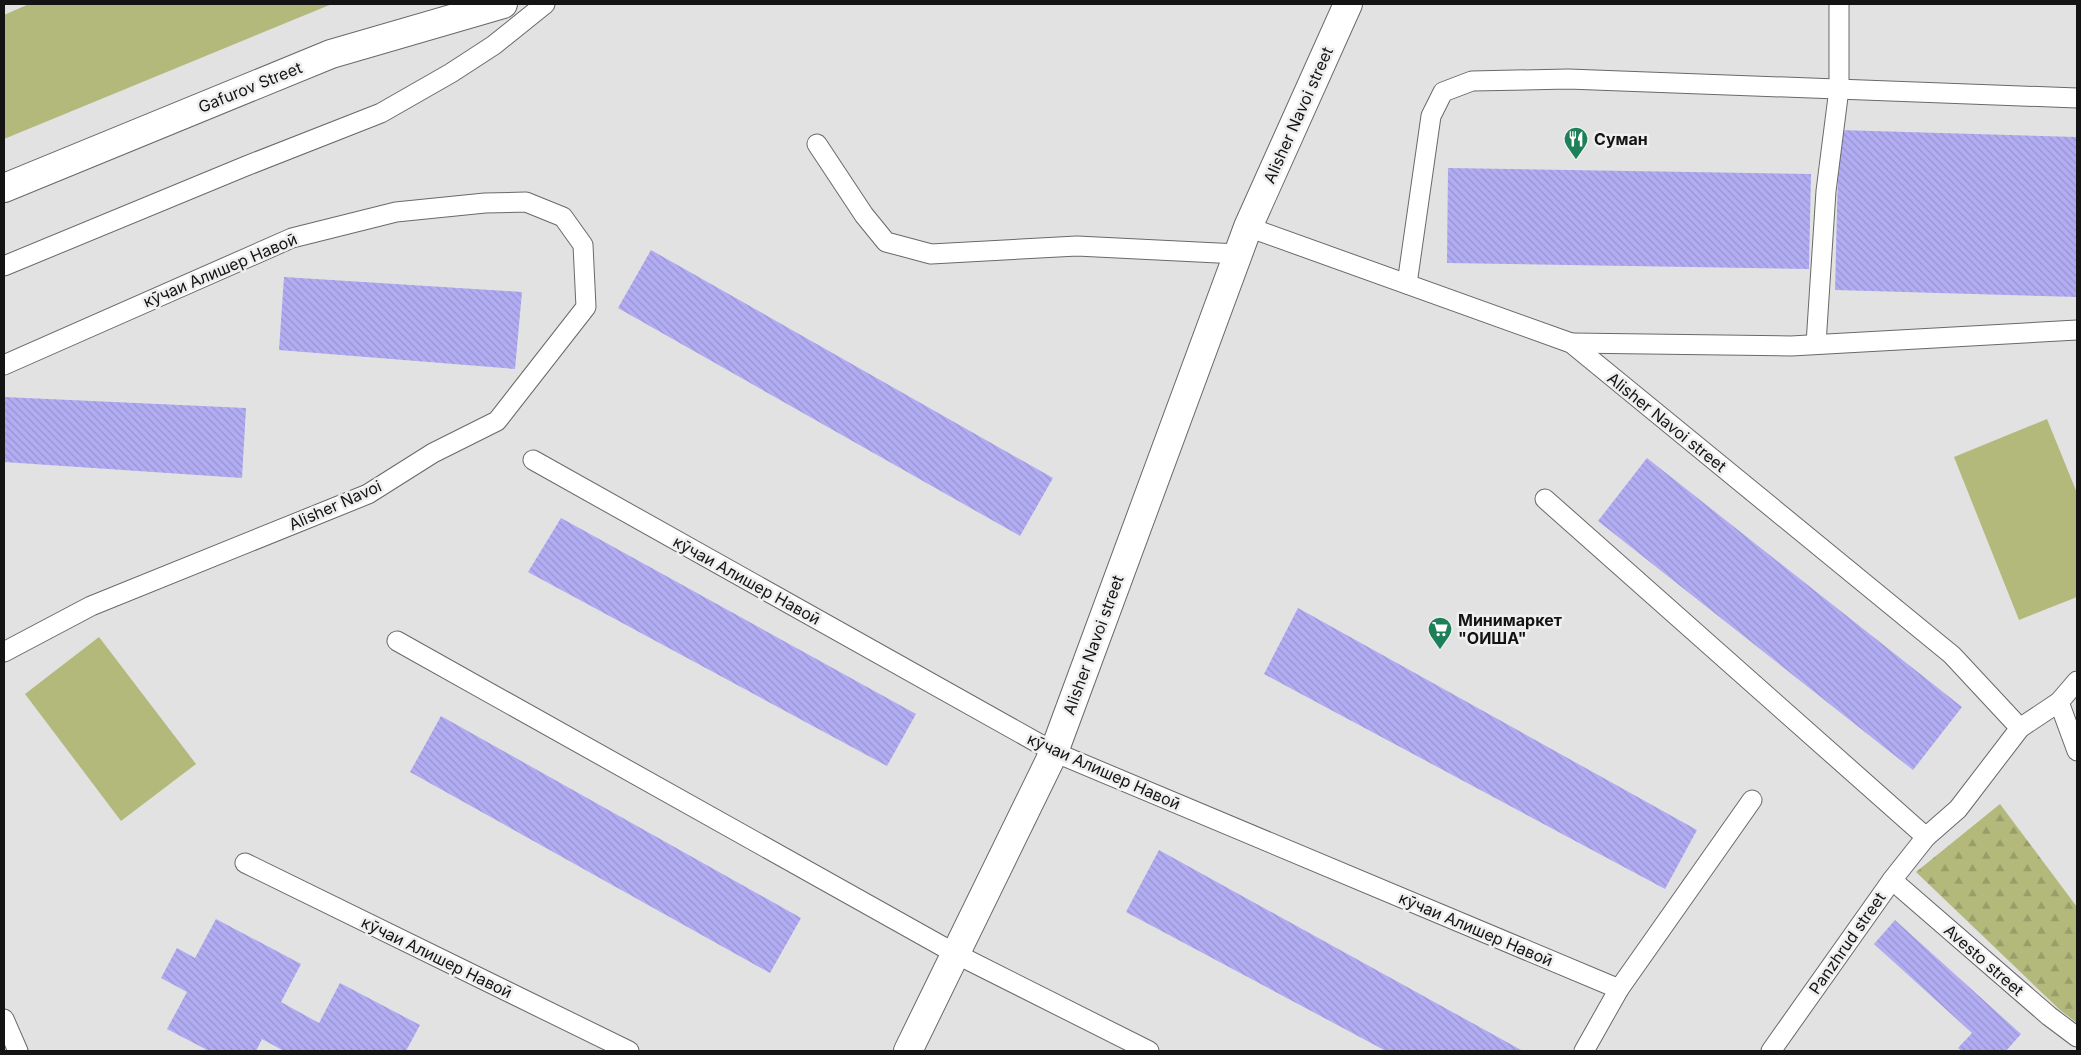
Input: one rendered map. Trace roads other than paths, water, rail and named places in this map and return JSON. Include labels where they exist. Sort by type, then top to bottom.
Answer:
[{"type":"street","name":"Gafurov Street","points":[[4,188],[331,54],[503,4]]},
{"type":"street","name":"Alisher Navoi street","points":[[908,1051],[1054,752],[1248,227],[1348,4]]},
{"type":"lane","points":[[4,266],[236,170],[381,113],[480,54],[545,4]]},
{"type":"lane","points":[[1816,344],[1826,191],[1839,89],[1839,4]]},
{"type":"lane","points":[[1407,284],[1431,116],[1443,92],[1472,81],[1568,79],[2077,98]]},
{"type":"lane","points":[[817,144],[864,216],[886,242],[931,254],[1078,246],[1238,254]]},
{"type":"lane","name":"кӯчаи Алишер Навоӣ","points":[[4,365],[292,238],[396,212],[486,202],[526,202],[563,217],[582,245],[586,307],[497,421],[433,453],[368,494],[91,606],[4,652]]},
{"type":"lane","name":"Alisher Navoi street","points":[[1248,227],[1571,343],[1952,655],[2020,728]]},
{"type":"lane","points":[[1571,343],[1791,346],[2077,330]]},
{"type":"lane","name":"кӯчаи Алишер Навоӣ","points":[[533,460],[1054,752],[1619,989]]},
{"type":"lane","points":[[1545,499],[1926,837]]},
{"type":"lane","points":[[398,641],[956,954],[1149,1051]]},
{"type":"lane","name":"Panzhrud street","points":[[1770,1051],[1892,880],[1926,837],[1958,809],[2020,728],[2059,702],[2077,681]]},
{"type":"lane","points":[[2059,702],[2077,751]]},
{"type":"lane","points":[[1584,1051],[1619,989],[1752,800]]},
{"type":"lane","name":"кӯчаи Алишер Навоӣ","points":[[245,863],[629,1051]]},
{"type":"lane","name":"Avesto street","points":[[1892,880],[2049,1016],[2077,1037]]},
{"type":"lane","points":[[4,1019],[18,1051]]},
{"type":"place","name":"Суман","points":[[1576,160]]},
{"type":"place","name":"Минимаркет \"ОИША\"","points":[[1440,650]]}]
